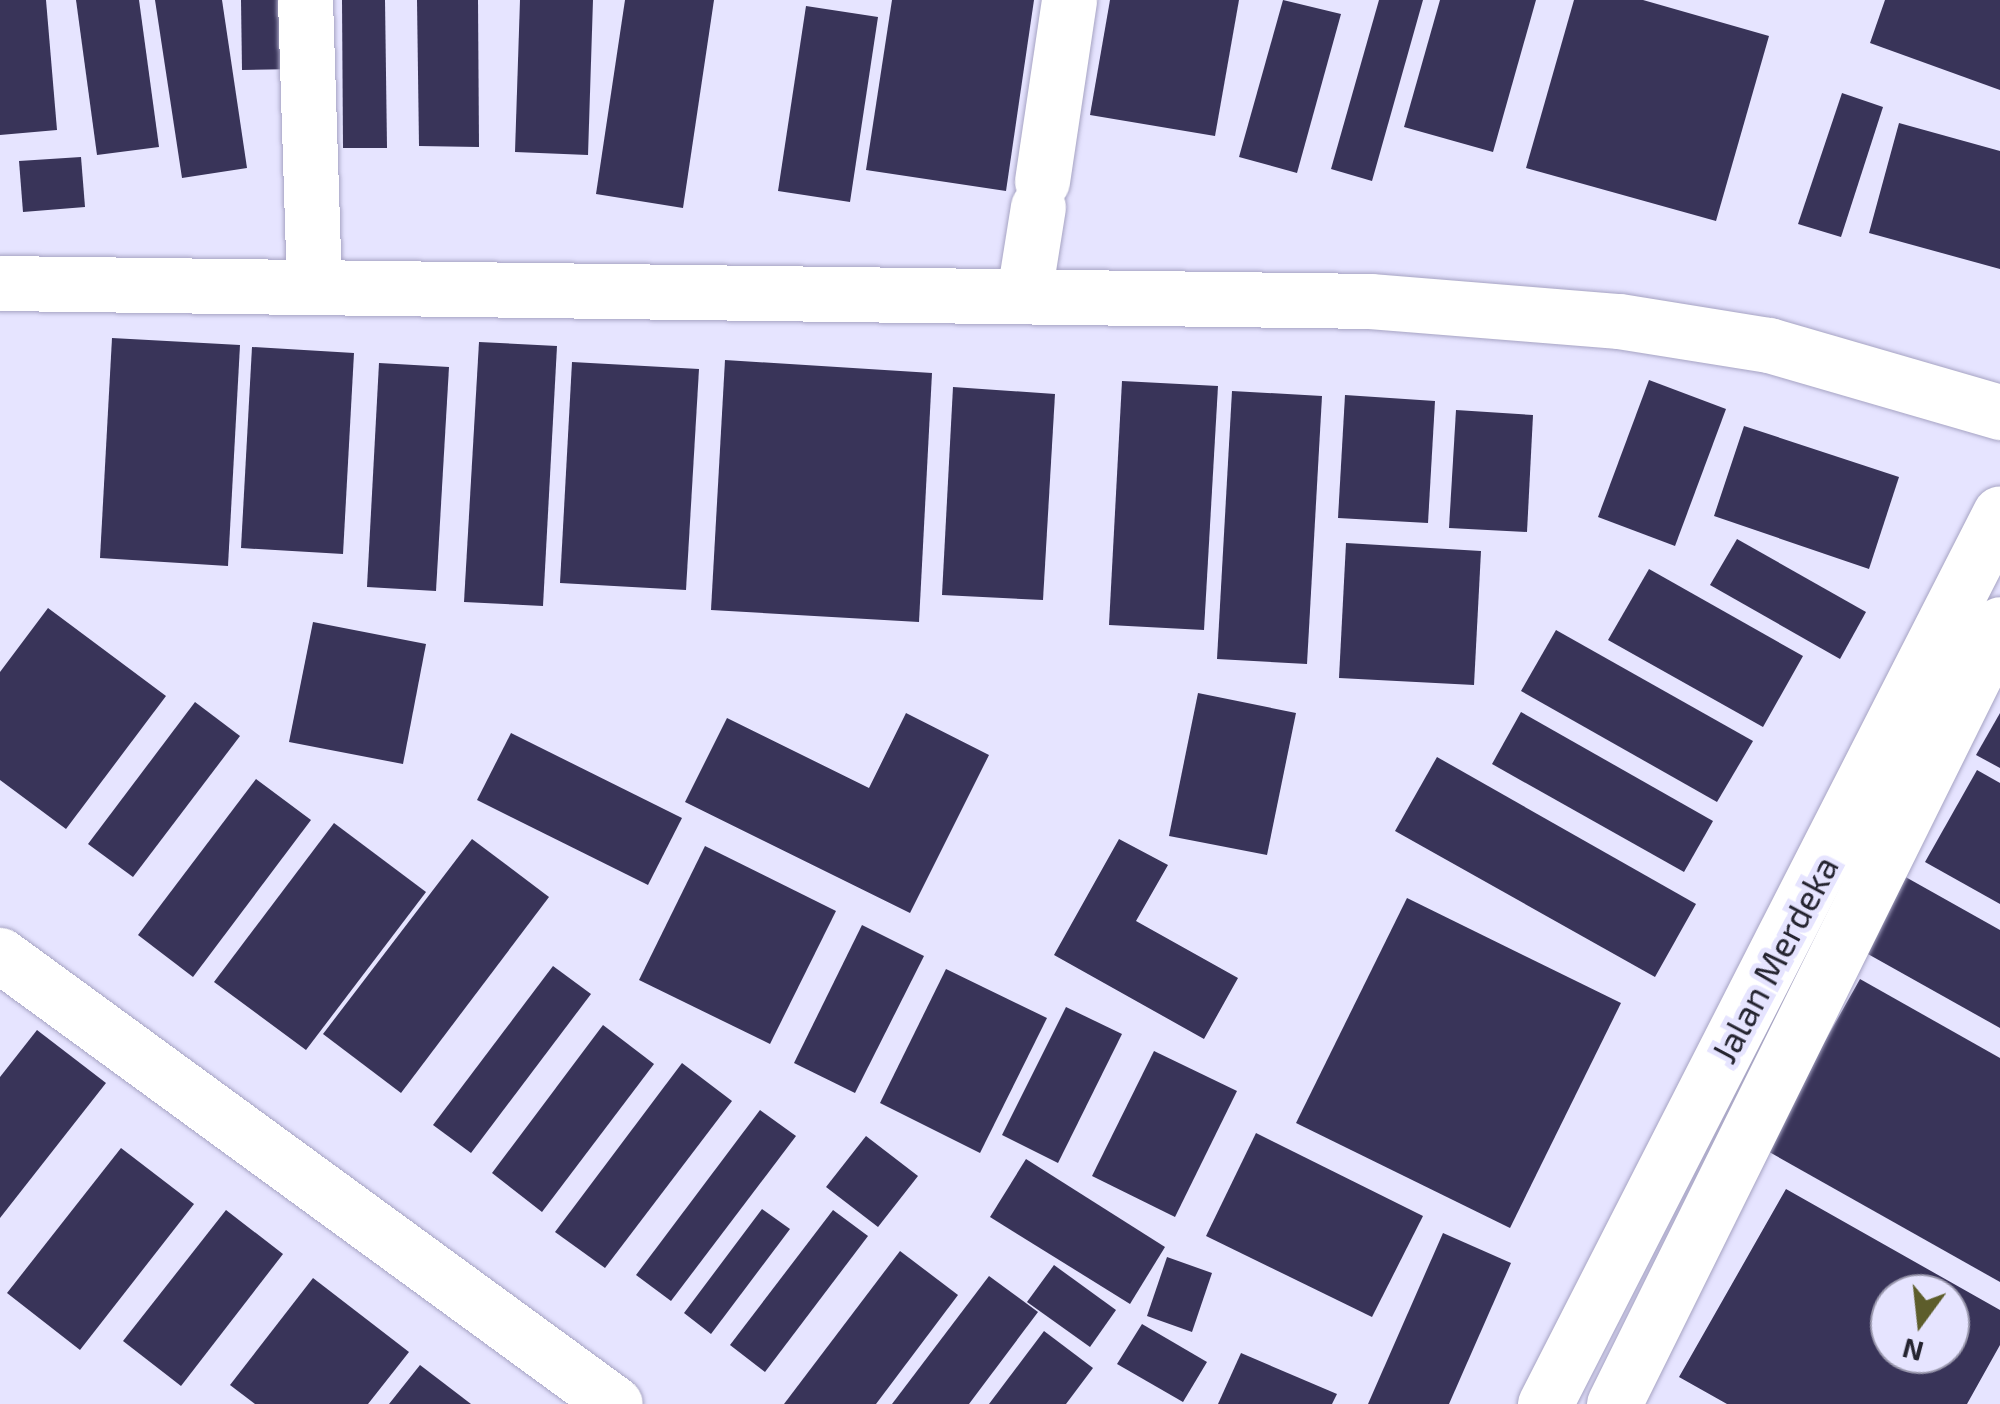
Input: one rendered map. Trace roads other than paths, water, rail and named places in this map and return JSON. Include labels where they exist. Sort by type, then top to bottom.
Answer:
[{"type":"street","points":[[305,0],[314,286]]},
{"type":"street","points":[[1024,294],[1069,0]]},
{"type":"street","points":[[0,283],[1024,294],[1370,302],[1619,321],[1878,370],[2000,412]]},
{"type":"street","name":"Jalan Merdeka","points":[[1614,1404],[1865,844],[2000,513]]},
{"type":"street","name":"Jalan Merdeka","points":[[1545,1404],[1865,844],[2000,624]]},
{"type":"street","points":[[0,955],[615,1404]]}]
